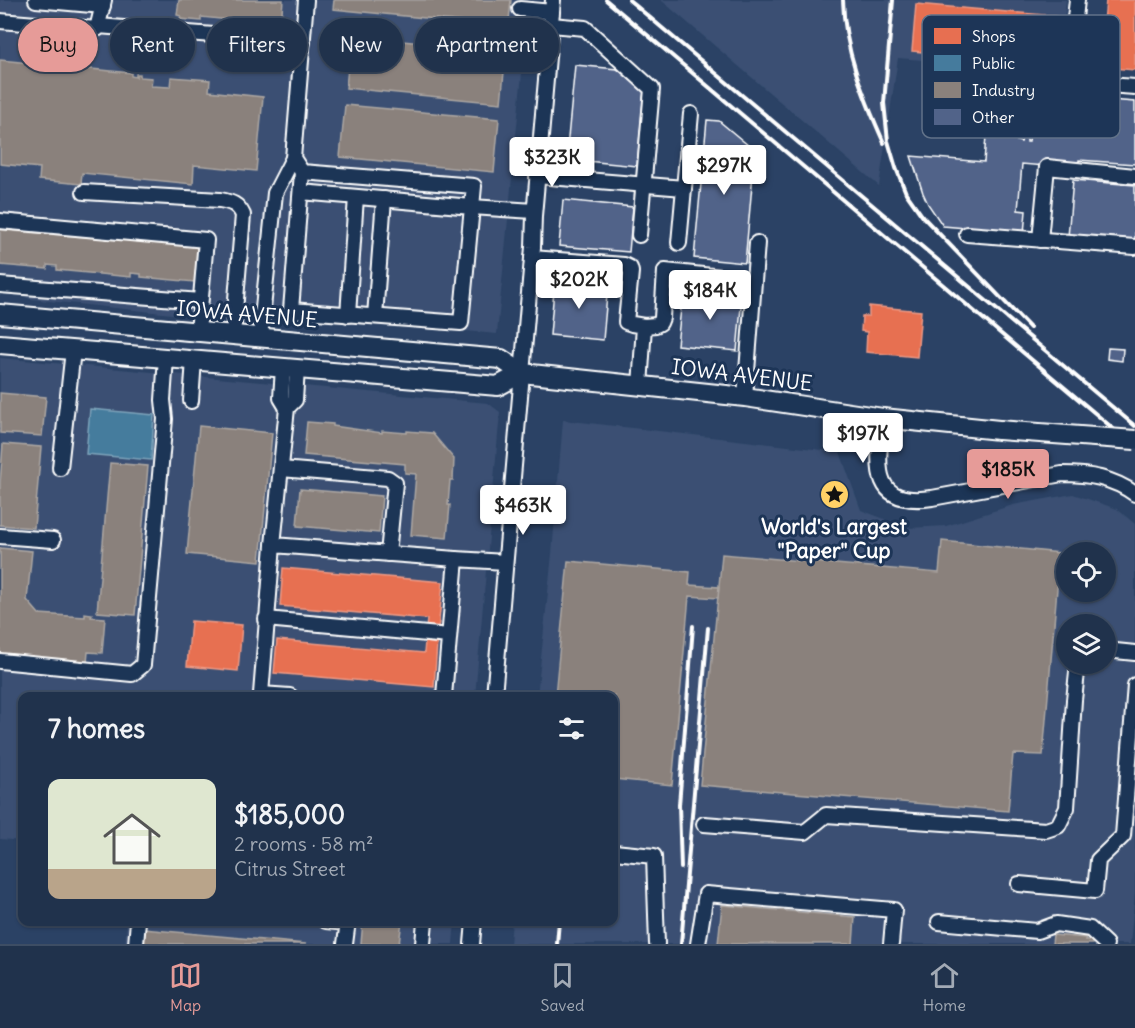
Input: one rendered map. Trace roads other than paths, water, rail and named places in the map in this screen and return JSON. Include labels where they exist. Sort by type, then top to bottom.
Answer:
[{"type":"main road","name":"IOWA AVENUE","points":[[0,314],[501,359],[522,373],[745,397],[884,418],[999,430],[1135,440]]},
{"type":"main road","points":[[0,344],[498,386],[522,373]]},
{"type":"street","points":[[36,0],[103,3],[98,26],[207,35]]},
{"type":"street","points":[[305,18],[306,0]]},
{"type":"street","points":[[1075,15],[1077,0]]},
{"type":"street","points":[[520,9],[552,12],[585,28],[652,89],[639,235]]},
{"type":"street","points":[[494,692],[552,12]]},
{"type":"street","points":[[0,21],[18,23]]},
{"type":"street","points":[[260,337],[275,193],[292,158],[300,72]]},
{"type":"street","points":[[1120,86],[1135,87]]},
{"type":"street","points":[[679,243],[691,114]]},
{"type":"street","points":[[292,158],[302,172],[291,310],[461,323],[474,186],[302,172]]},
{"type":"street","points":[[1040,240],[1047,167],[1135,176]]},
{"type":"street","points":[[537,176],[684,188]]},
{"type":"street","points":[[84,192],[220,200],[237,205],[243,215],[243,222],[233,335]]},
{"type":"street","points":[[301,192],[534,211]]},
{"type":"street","points":[[348,315],[357,197]]},
{"type":"street","points":[[375,316],[384,199]]},
{"type":"street","points":[[0,221],[206,240],[198,332]]},
{"type":"street","points":[[968,234],[1135,247]]},
{"type":"street","points":[[745,397],[757,243]]},
{"type":"street","points":[[532,258],[624,265],[630,268],[626,322],[644,326],[656,325],[662,318],[665,271],[723,277]]},
{"type":"street","points":[[0,285],[200,301]]},
{"type":"street","points":[[640,386],[644,326]]},
{"type":"street","points":[[60,468],[74,350]]},
{"type":"street","points":[[0,661],[132,674],[143,665],[165,419],[163,400],[166,358]]},
{"type":"street","points":[[191,401],[194,360]]},
{"type":"street","points":[[261,692],[287,408],[280,398],[290,368]]},
{"type":"street","points":[[884,418],[879,466],[885,484],[895,495],[902,498],[917,500],[932,498],[1062,474],[1099,477],[1135,494]]},
{"type":"street","points":[[281,470],[388,478],[395,483],[388,554]]},
{"type":"street","points":[[0,536],[53,540]]},
{"type":"street","points":[[273,545],[505,562]]},
{"type":"street","points":[[444,692],[456,559]]},
{"type":"street","points":[[267,619],[449,636]]},
{"type":"street","points":[[1116,651],[1135,652]]},
{"type":"street","points":[[704,824],[805,832],[826,815],[1046,830],[1058,826],[1067,808],[1077,674]]},
{"type":"street","points":[[1019,885],[1095,891],[1098,860],[1123,836],[1135,685]]},
{"type":"street","points":[[618,852],[654,856],[657,944]]},
{"type":"street","points":[[699,944],[706,894],[894,910],[891,944]]},
{"type":"street","points":[[939,922],[1037,931],[1056,924],[1090,929],[1106,944]]},
{"type":"street","points":[[136,944],[138,926]]},
{"type":"street","points":[[345,944],[347,926]]},
{"type":"street","points":[[423,944],[424,926]]},
{"type":"street","points":[[472,944],[474,926]]},
{"type":"railway","points":[[606,0],[1135,447]]},
{"type":"railway","points":[[629,0],[1135,426]]},
{"type":"railway","points":[[843,0],[847,37],[856,73],[884,143]]},
{"type":"railway","points":[[893,0],[884,103],[888,141],[906,193],[923,217],[1030,328]]},
{"type":"railway","points":[[681,868],[679,805],[693,626]]},
{"type":"railway","points":[[681,944],[708,628]]},
{"type":"railway","points":[[557,944],[559,926]]},
{"type":"place","name":"World's Largest \"Paper\" Cup","points":[[834,495]]}]
